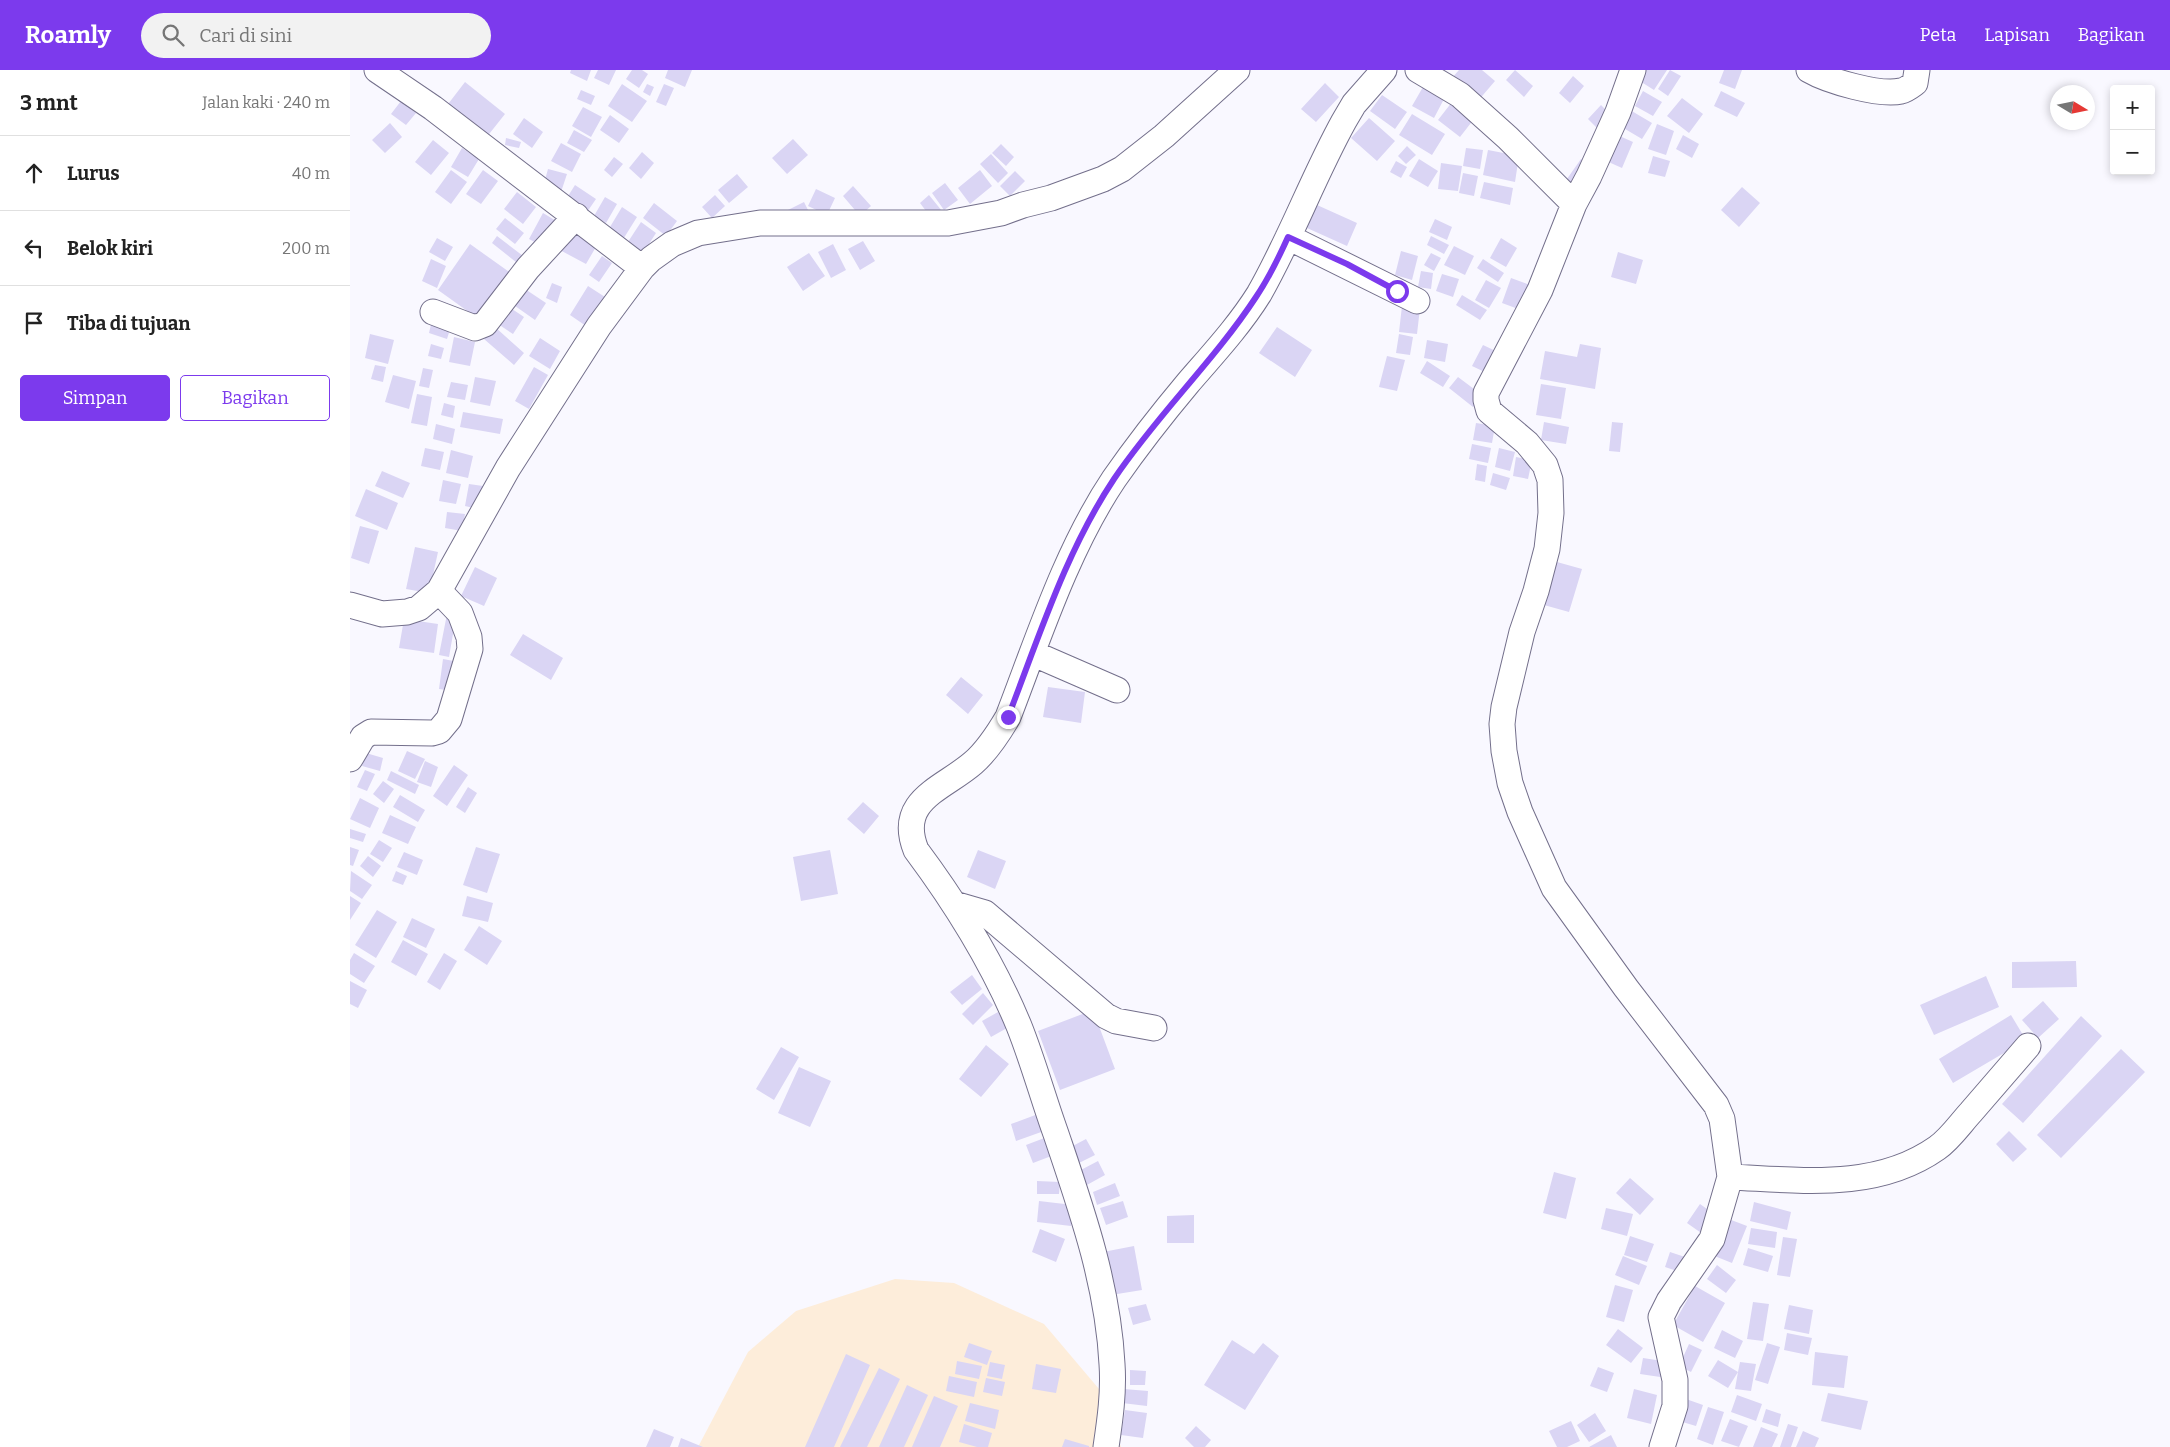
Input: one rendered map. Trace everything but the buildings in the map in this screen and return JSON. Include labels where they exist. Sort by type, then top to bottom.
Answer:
[{"type":"street","points":[[377,70],[433,108],[642,268]]},
{"type":"street","points":[[350,605],[382,614],[401,613],[418,608],[439,591],[486,505],[599,326],[642,268],[672,244],[698,233],[760,223],[948,223],[1001,213],[1023,204],[1050,198],[1103,179],[1122,169],[1164,136],[1237,70]]},
{"type":"street","points":[[1106,1447],[1111,1409],[1113,1366],[1108,1316],[1095,1256],[1075,1190],[1019,1026],[994,971],[954,904],[916,850],[911,837],[913,814],[929,793],[973,763],[998,734],[1008,717],[1032,653],[1076,549],[1114,480],[1149,431],[1243,317],[1258,295],[1344,121],[1354,104],[1384,70]]},
{"type":"street","points":[[1418,70],[1460,95],[1508,138],[1574,204]]},
{"type":"street","points":[[1633,70],[1618,112],[1574,204],[1540,290],[1486,393],[1486,400],[1489,410],[1528,443],[1545,465],[1550,480],[1551,513],[1547,549],[1536,591],[1522,632],[1504,707],[1502,724],[1504,751],[1510,784],[1554,888],[1626,988],[1716,1105],[1722,1119],[1730,1177],[1712,1239],[1669,1302],[1661,1318],[1676,1380],[1675,1406],[1662,1447]]},
{"type":"street","points":[[1809,70],[1839,83],[1892,92],[1904,91],[1915,83],[1916,70]]},
{"type":"street","points":[[433,312],[475,328],[485,324],[528,268],[576,216]]},
{"type":"street","points":[[1288,237],[1417,301]]},
{"type":"street","points":[[350,759],[363,737],[371,732],[432,733],[439,731],[449,719],[470,649],[470,637],[460,613],[439,591]]},
{"type":"street","points":[[1032,653],[1117,690]]},
{"type":"street","points":[[954,904],[985,913],[1106,1016],[1116,1021],[1154,1028]]},
{"type":"street","points":[[1730,1177],[1825,1181],[1869,1176],[1901,1168],[1938,1148],[2028,1046]]},
{"type":"shaded area","points":[[895,1279],[954,1283],[1044,1324],[1099,1389],[1121,1447],[698,1447],[748,1352],[796,1311]]},
{"type":"route","points":[[1008,717],[1063,578],[1100,502],[1149,431],[1243,317],[1258,295],[1288,237],[1330,258],[1347,264],[1397,291]]}]
